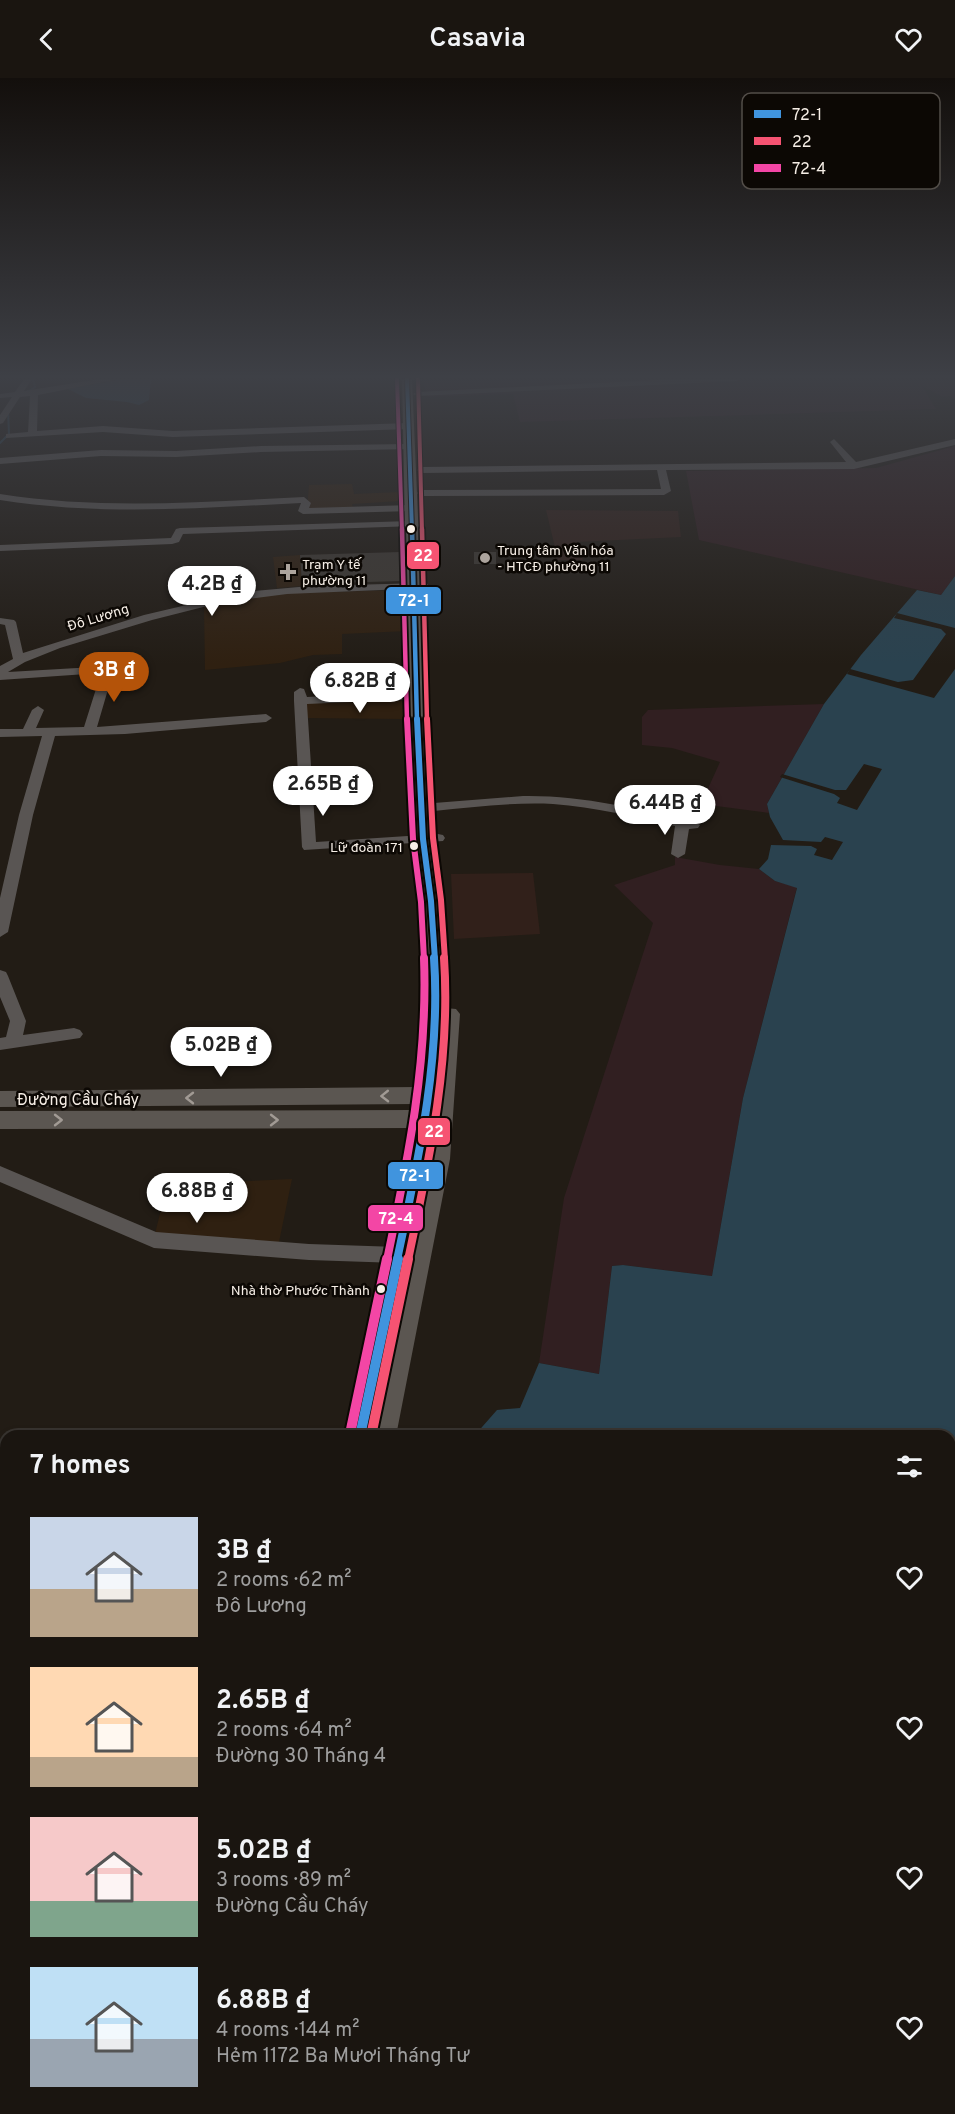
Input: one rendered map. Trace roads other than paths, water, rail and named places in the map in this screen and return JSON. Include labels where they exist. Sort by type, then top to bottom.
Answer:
[{"type":"main road","points":[[383,1430],[428,1158],[435,1095],[437,900],[428,808],[412,474]]},
{"type":"main road","points":[[418,586],[415,508],[421,474]]},
{"type":"main road","name":"Đường Cầu Cháy","points":[[0,1099],[435,1095]]},
{"type":"main road","name":"Đường Cầu Cháy","points":[[0,1120],[433,1119]]},
{"type":"main road","points":[[361,1430],[398,1255],[421,1195]]},
{"type":"street","points":[[0,548],[172,541],[176,540],[180,531],[415,508],[664,492],[666,491],[662,474]]},
{"type":"street","points":[[0,497],[101,508],[304,500],[306,503],[303,511],[415,508]]},
{"type":"street","name":"Đô Lương","points":[[0,674],[19,660],[52,647],[153,616],[242,596],[295,591],[418,586]]},
{"type":"street","points":[[0,621],[10,622],[19,660]]},
{"type":"street","points":[[0,643],[15,644]]},
{"type":"street","points":[[0,674],[108,669],[89,731]]},
{"type":"street","points":[[422,707],[300,697],[309,847],[430,838]]},
{"type":"street","points":[[27,733],[38,710]]},
{"type":"street","points":[[0,734],[124,730],[266,718]]},
{"type":"street","points":[[0,932],[26,814],[50,732]]},
{"type":"street","points":[[428,808],[552,800],[624,810],[688,824],[678,854]]},
{"type":"street","points":[[0,976],[18,1021],[6,1043]]},
{"type":"street","points":[[6,1043],[74,1034]]},
{"type":"street","points":[[0,1174],[154,1240],[299,1251],[398,1255]]},
{"type":"water","points":[[955,576],[955,1430],[479,1430],[497,1410],[520,1408],[539,1363],[599,1374],[612,1266],[623,1265],[712,1276],[743,1098],[797,888],[775,881],[759,869],[768,859],[771,845],[811,846],[817,849],[814,855],[832,860],[843,842],[825,837],[821,842],[783,840],[770,817],[767,804],[824,704],[861,655],[917,590],[941,595]]},
{"type":"place","name":"Trung tâm Văn hóa - HTCĐ phường 11","points":[[485,558]]},
{"type":"place","name":"Trạm Y tế phường 11","points":[[288,572]]},
{"type":"place","name":"Lữ đoàn 171","points":[[414,846]]},
{"type":"place","name":"Nhà thờ Phước Thành","points":[[381,1289]]}]
